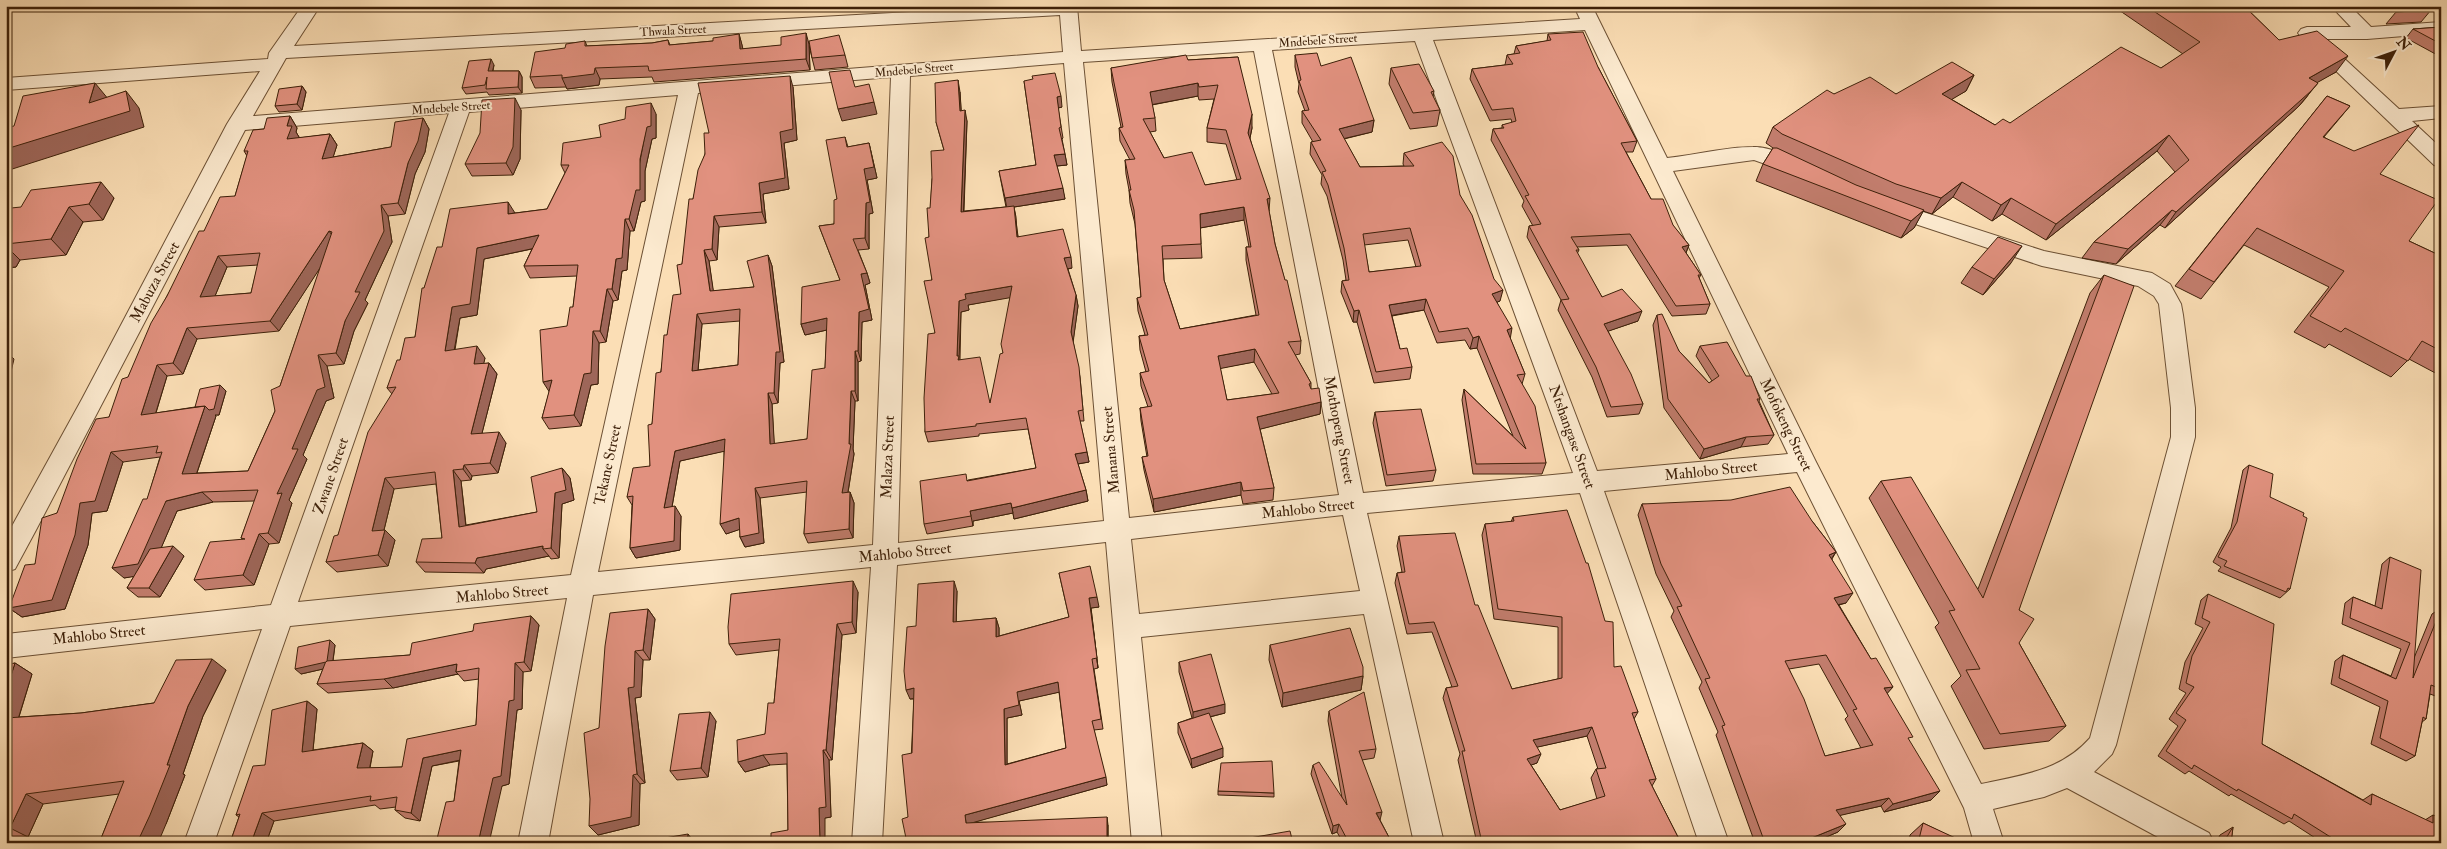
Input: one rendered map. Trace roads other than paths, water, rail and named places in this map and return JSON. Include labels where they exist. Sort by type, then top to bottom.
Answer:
[{"type":"street","name":"Mabuza Street","points":[[6,561],[48,488],[237,124],[275,59],[311,6]]},
{"type":"street","points":[[2340,6],[2367,33]]},
{"type":"street","name":"Thwala Street","points":[[6,84],[275,59],[1068,8]]},
{"type":"street","name":"Manana Street","points":[[1068,8],[1146,843]]},
{"type":"street","name":"Mndebele Street","points":[[237,124],[461,108],[1074,57],[1422,34],[1588,15]]},
{"type":"street","name":"Mofokeng Street","points":[[1588,15],[1804,462],[1974,799],[1984,822],[1989,843]]},
{"type":"street","points":[[2441,28],[2367,33],[2307,34],[2441,160]]},
{"type":"street","name":"Ntshangase Street","points":[[1422,34],[1589,483],[1714,843]]},
{"type":"street","name":"Mothopeng Street","points":[[1262,45],[1353,504],[1429,843]]},
{"type":"street","name":"Malaza Street","points":[[867,843],[885,555],[901,71]]},
{"type":"street","name":"Tekane Street","points":[[533,843],[582,586],[689,89]]},
{"type":"street","name":"Zwane Street","points":[[199,843],[461,108]]},
{"type":"street","points":[[2395,116],[2441,112]]},
{"type":"street","points":[[1660,166],[1754,153],[1777,159],[1810,174]]},
{"type":"street","points":[[1872,202],[2042,258],[2144,279],[2162,290],[2170,304],[2183,408],[2183,437],[2107,732],[2094,756],[2084,766],[2069,774],[1974,799]]},
{"type":"street","name":"Mahlobo Street","points":[[6,646],[282,614],[885,555],[1118,528],[1804,462]]},
{"type":"street","points":[[1127,627],[1375,601]]},
{"type":"street","points":[[2069,774],[2199,843]]}]
